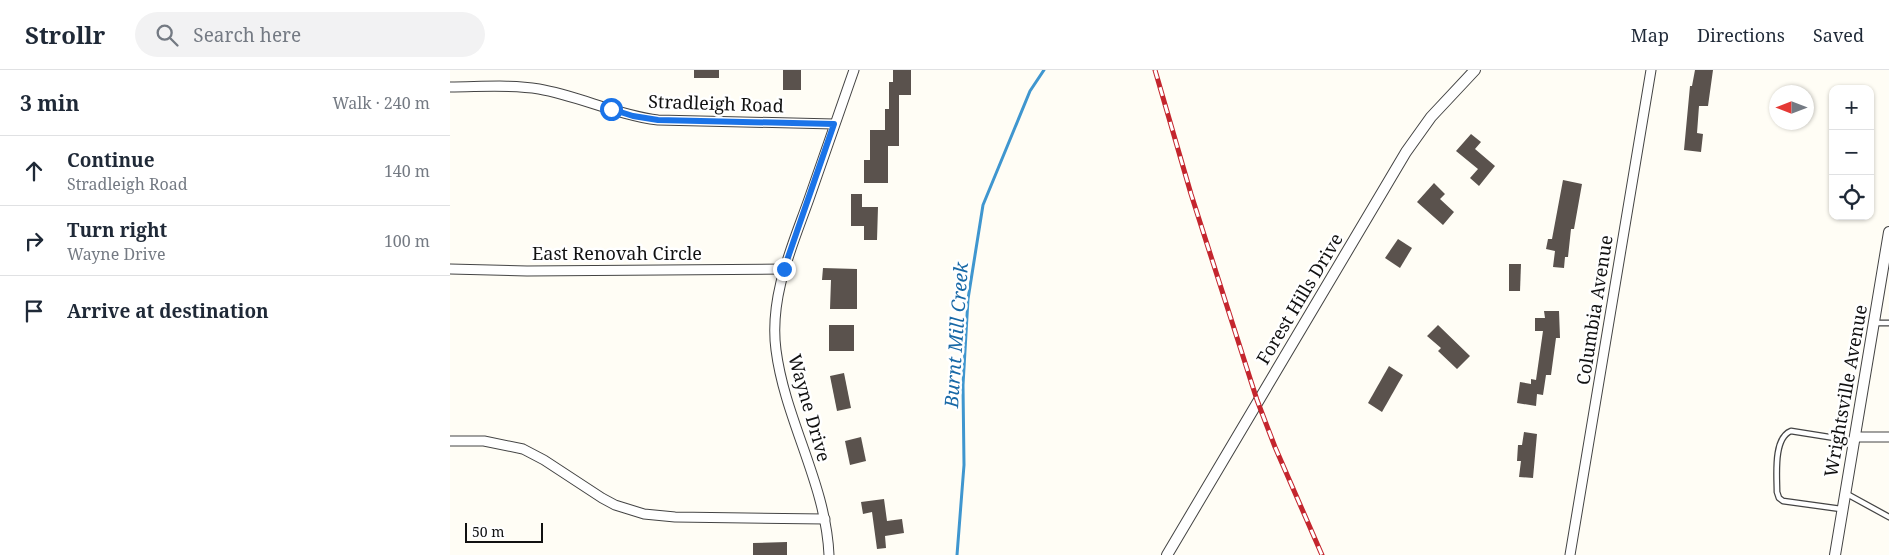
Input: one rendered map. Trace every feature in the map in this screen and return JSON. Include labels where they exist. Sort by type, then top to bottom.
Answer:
[{"type":"street","name":"Wayne Drive","points":[[829,555],[825,519],[784,388],[776,349],[775,315],[784,269],[854,70]]},
{"type":"street","name":"Forest Hills Drive","points":[[1167,555],[1257,400],[1275,374],[1411,144],[1431,117],[1475,70]]},
{"type":"street","name":"Columbia Avenue","points":[[1570,555],[1651,70]]},
{"type":"street","name":"Stradleigh Road","points":[[450,87],[519,87],[538,89],[586,101],[633,116],[658,120],[834,124]]},
{"type":"street","name":"Wrightsville Avenue","points":[[1835,555],[1889,232]]},
{"type":"street","name":"East Renovah Circle","points":[[450,269],[527,271],[784,269]]},
{"type":"street","points":[[1854,439],[1889,437]]},
{"type":"street","points":[[450,441],[484,441],[523,449],[544,460],[615,505],[644,514],[675,517],[825,519]]},
{"type":"lane","points":[[1874,324],[1889,323]]},
{"type":"lane","points":[[1843,509],[1783,501],[1779,498],[1777,492],[1778,450],[1782,440],[1791,431],[1854,439]]},
{"type":"lane","points":[[1846,493],[1889,517]]},
{"type":"building","points":[[694,70],[719,70],[719,78],[694,78]]},
{"type":"building","points":[[783,70],[801,70],[801,90],[783,90]]},
{"type":"building","points":[[893,70],[911,70],[911,95],[899,95],[899,146],[888,146],[888,183],[864,183],[864,160],[870,160],[870,130],[885,130],[885,109],[889,109],[889,82],[893,82]]},
{"type":"building","points":[[1695,70],[1713,70],[1708,106],[1699,106],[1697,133],[1703,134],[1701,152],[1684,150],[1690,86],[1692,86]]},
{"type":"building","points":[[1471,134],[1481,142],[1475,149],[1495,166],[1479,186],[1470,178],[1478,169],[1456,151]]},
{"type":"building","points":[[1563,180],[1582,184],[1574,229],[1571,229],[1568,257],[1565,257],[1564,268],[1553,267],[1555,251],[1546,249],[1548,239],[1552,239]]},
{"type":"building","points":[[1434,183],[1445,194],[1440,199],[1454,212],[1443,225],[1417,202]]},
{"type":"building","points":[[851,194],[862,194],[862,207],[878,207],[877,240],[864,240],[864,226],[851,226]]},
{"type":"building","points":[[1398,239],[1412,248],[1400,268],[1385,258]]},
{"type":"building","points":[[1509,264],[1521,264],[1520,291],[1509,291]]},
{"type":"building","points":[[823,268],[857,269],[857,309],[830,309],[831,280],[822,280]]},
{"type":"building","points":[[1544,311],[1559,311],[1560,338],[1556,338],[1551,375],[1546,375],[1543,395],[1537,394],[1536,406],[1517,403],[1520,382],[1531,384],[1531,379],[1536,380],[1543,331],[1535,331],[1535,318],[1545,318]]},
{"type":"building","points":[[829,325],[854,325],[854,351],[829,351]]},
{"type":"building","points":[[1438,325],[1470,356],[1457,369],[1438,351],[1441,348],[1427,336]]},
{"type":"building","points":[[1389,366],[1403,375],[1382,412],[1368,403]]},
{"type":"building","points":[[844,373],[851,408],[837,411],[830,376]]},
{"type":"building","points":[[1524,432],[1537,434],[1533,478],[1519,477],[1521,461],[1517,461],[1518,445],[1522,445]]},
{"type":"building","points":[[861,437],[866,461],[850,465],[845,441]]},
{"type":"building","points":[[884,499],[887,521],[902,519],[904,533],[885,536],[886,548],[877,549],[872,512],[863,514],[861,502]]},
{"type":"building","points":[[787,542],[787,555],[753,555],[753,543]]},
{"type":"waterway","name":"Burnt Mill Creek","points":[[957,555],[964,465],[963,385],[968,299],[983,205],[1030,91],[1044,70]]},
{"type":"railway","points":[[1155,70],[1191,194],[1257,400],[1275,447],[1322,555]]},
{"type":"route","points":[[611,109],[633,116],[658,120],[834,124],[784,269]]}]
